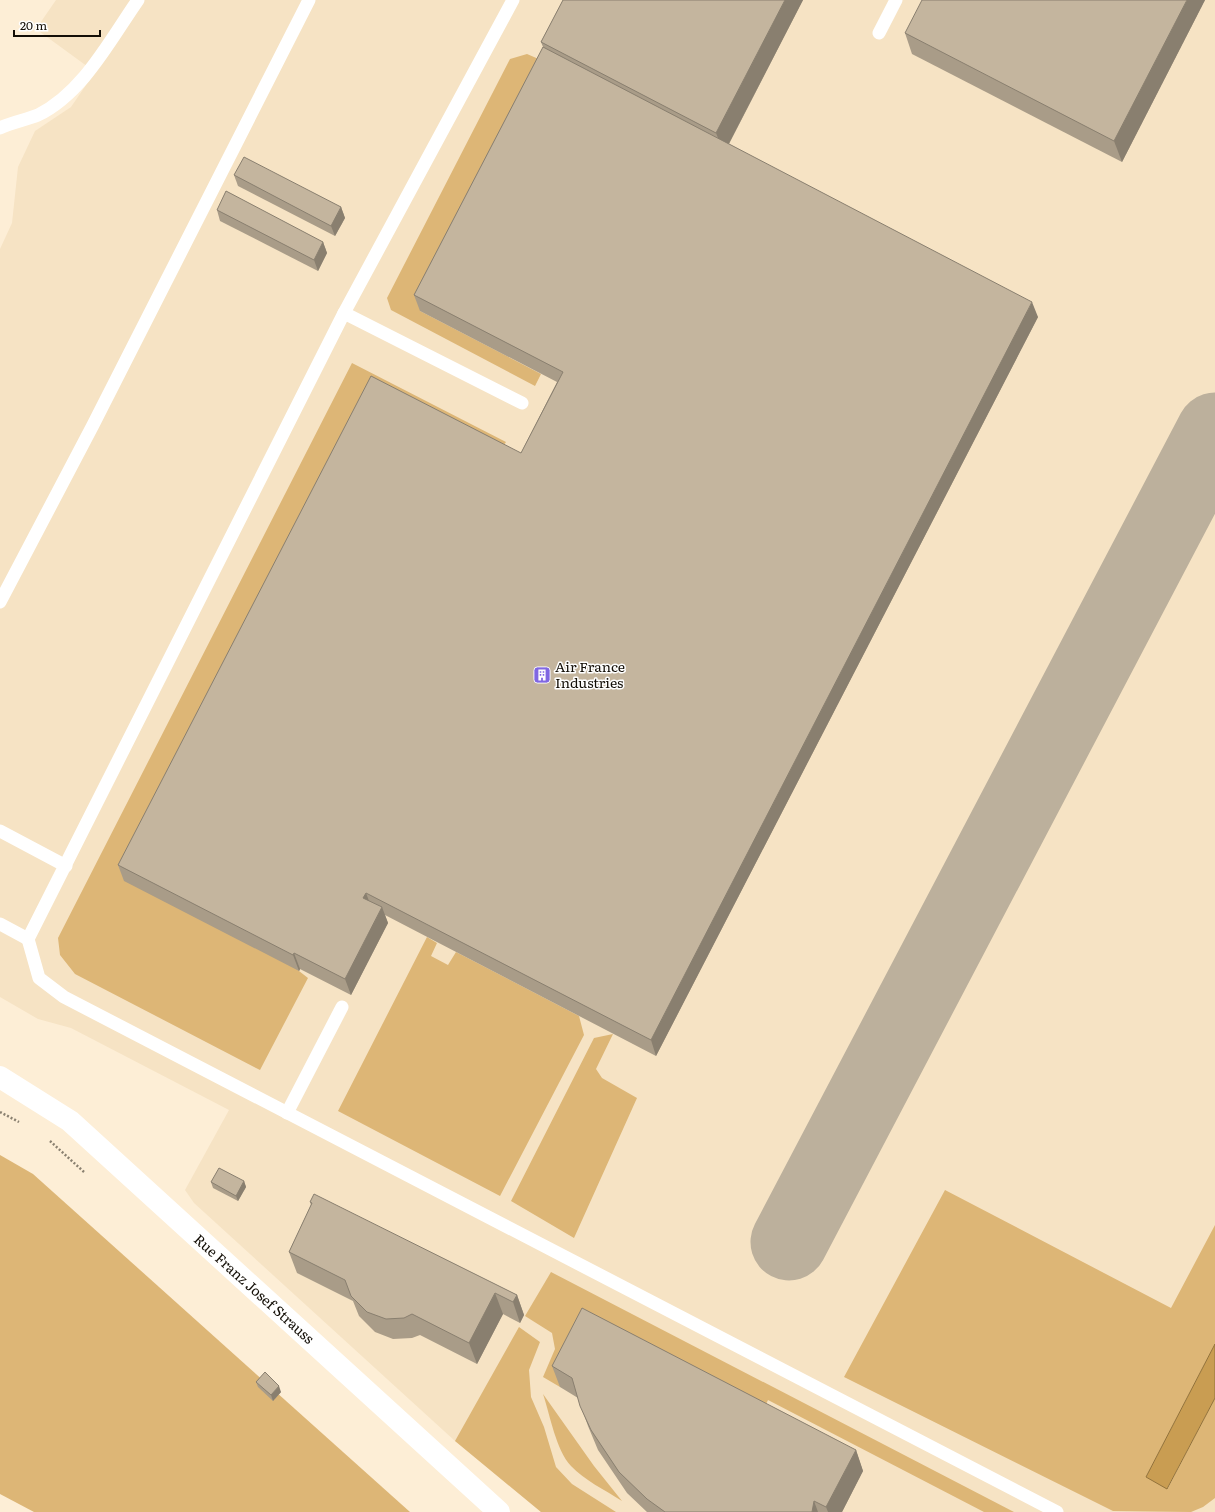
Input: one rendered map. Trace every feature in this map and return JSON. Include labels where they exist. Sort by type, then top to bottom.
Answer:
[{"type":"street","name":"Rue Franz Josef Strauss","points":[[0,1077],[70,1121],[499,1512]]},
{"type":"lane","points":[[0,128],[38,115],[66,96],[90,69],[138,0]]},
{"type":"lane","points":[[0,602],[93,426],[309,0]]},
{"type":"lane","points":[[513,0],[344,313],[28,939],[39,978],[64,997],[1057,1512]]},
{"type":"lane","points":[[879,33],[896,0]]},
{"type":"lane","points":[[344,313],[522,403]]},
{"type":"lane","points":[[0,831],[66,866]]},
{"type":"lane","points":[[0,924],[28,939]]},
{"type":"lane","points":[[287,1112],[342,1007]]},
{"type":"path","points":[[0,1112],[25,1125]]},
{"type":"path","points":[[49,1140],[89,1176]]},
{"type":"shaded area","points":[[56,0],[1215,0],[1215,1512],[541,1512],[455,1441],[194,1203],[185,1190],[229,1110],[71,1028],[38,1019],[0,997],[0,249],[12,223],[18,167],[35,131],[71,107],[95,72],[36,29]]},
{"type":"shaded area","points":[[527,54],[548,63],[420,311],[541,374],[535,386],[391,310],[387,298],[510,59]]},
{"type":"shaded area","points":[[352,363],[506,442],[498,454],[299,971],[308,978],[260,1070],[75,974],[60,955],[58,938]]},
{"type":"shaded area","points":[[427,937],[437,943],[431,956],[448,965],[456,952],[579,1016],[584,1035],[500,1196],[338,1111]]},
{"type":"shaded area","points":[[613,1034],[596,1069],[602,1078],[637,1098],[574,1238],[511,1201],[594,1038]]},
{"type":"shaded area","points":[[0,1155],[33,1174],[410,1512],[34,1512],[0,1494]]},
{"type":"shaded area","points":[[945,1190],[1171,1308],[1215,1225],[1215,1344],[1146,1477],[1168,1488],[1215,1398],[1215,1498],[1203,1507],[1191,1512],[1113,1511],[844,1377]]},
{"type":"shaded area","points":[[551,1272],[1014,1512],[984,1512],[768,1400],[760,1417],[589,1329],[560,1387],[543,1377],[555,1349],[552,1333],[525,1316]]},
{"type":"shaded area","points":[[519,1327],[540,1342],[529,1370],[531,1397],[544,1427],[556,1467],[572,1484],[616,1512],[541,1512],[455,1441]]},
{"type":"shaded area","points":[[1215,1344],[1215,1398],[1167,1489],[1146,1477]]},
{"type":"shaded area","points":[[543,1394],[594,1466],[622,1501],[595,1485],[571,1466],[557,1442]]},
{"type":"building","points":[[563,0],[785,0],[716,133],[541,42]]},
{"type":"building","points":[[922,0],[1187,0],[1114,141],[905,33]]},
{"type":"building","name":"Air France Industries","points":[[543,47],[1032,302],[651,1040],[366,893],[363,898],[382,907],[345,979],[294,953],[293,955],[118,865],[371,376],[521,453],[563,372],[414,295]]},
{"type":"building","points":[[244,157],[341,207],[331,226],[234,175]]},
{"type":"building","points":[[226,191],[323,242],[314,260],[217,210]]},
{"type":"building","points":[[219,1168],[244,1181],[236,1196],[211,1182]]},
{"type":"building","points":[[314,1194],[517,1295],[513,1302],[495,1293],[469,1343],[412,1314],[404,1318],[386,1319],[367,1312],[351,1296],[345,1280],[289,1252],[312,1203],[310,1202]]},
{"type":"building","points":[[582,1308],[856,1450],[826,1507],[814,1501],[812,1512],[665,1512],[647,1499],[619,1472],[591,1430],[580,1406],[572,1378],[552,1366]]},
{"type":"building","points":[[265,1372],[279,1386],[271,1395],[256,1382]]},
{"type":"taxiway","points":[[789,1242],[1215,431]]},
{"type":"place","name":"Air France Industries","points":[[542,675]]}]
